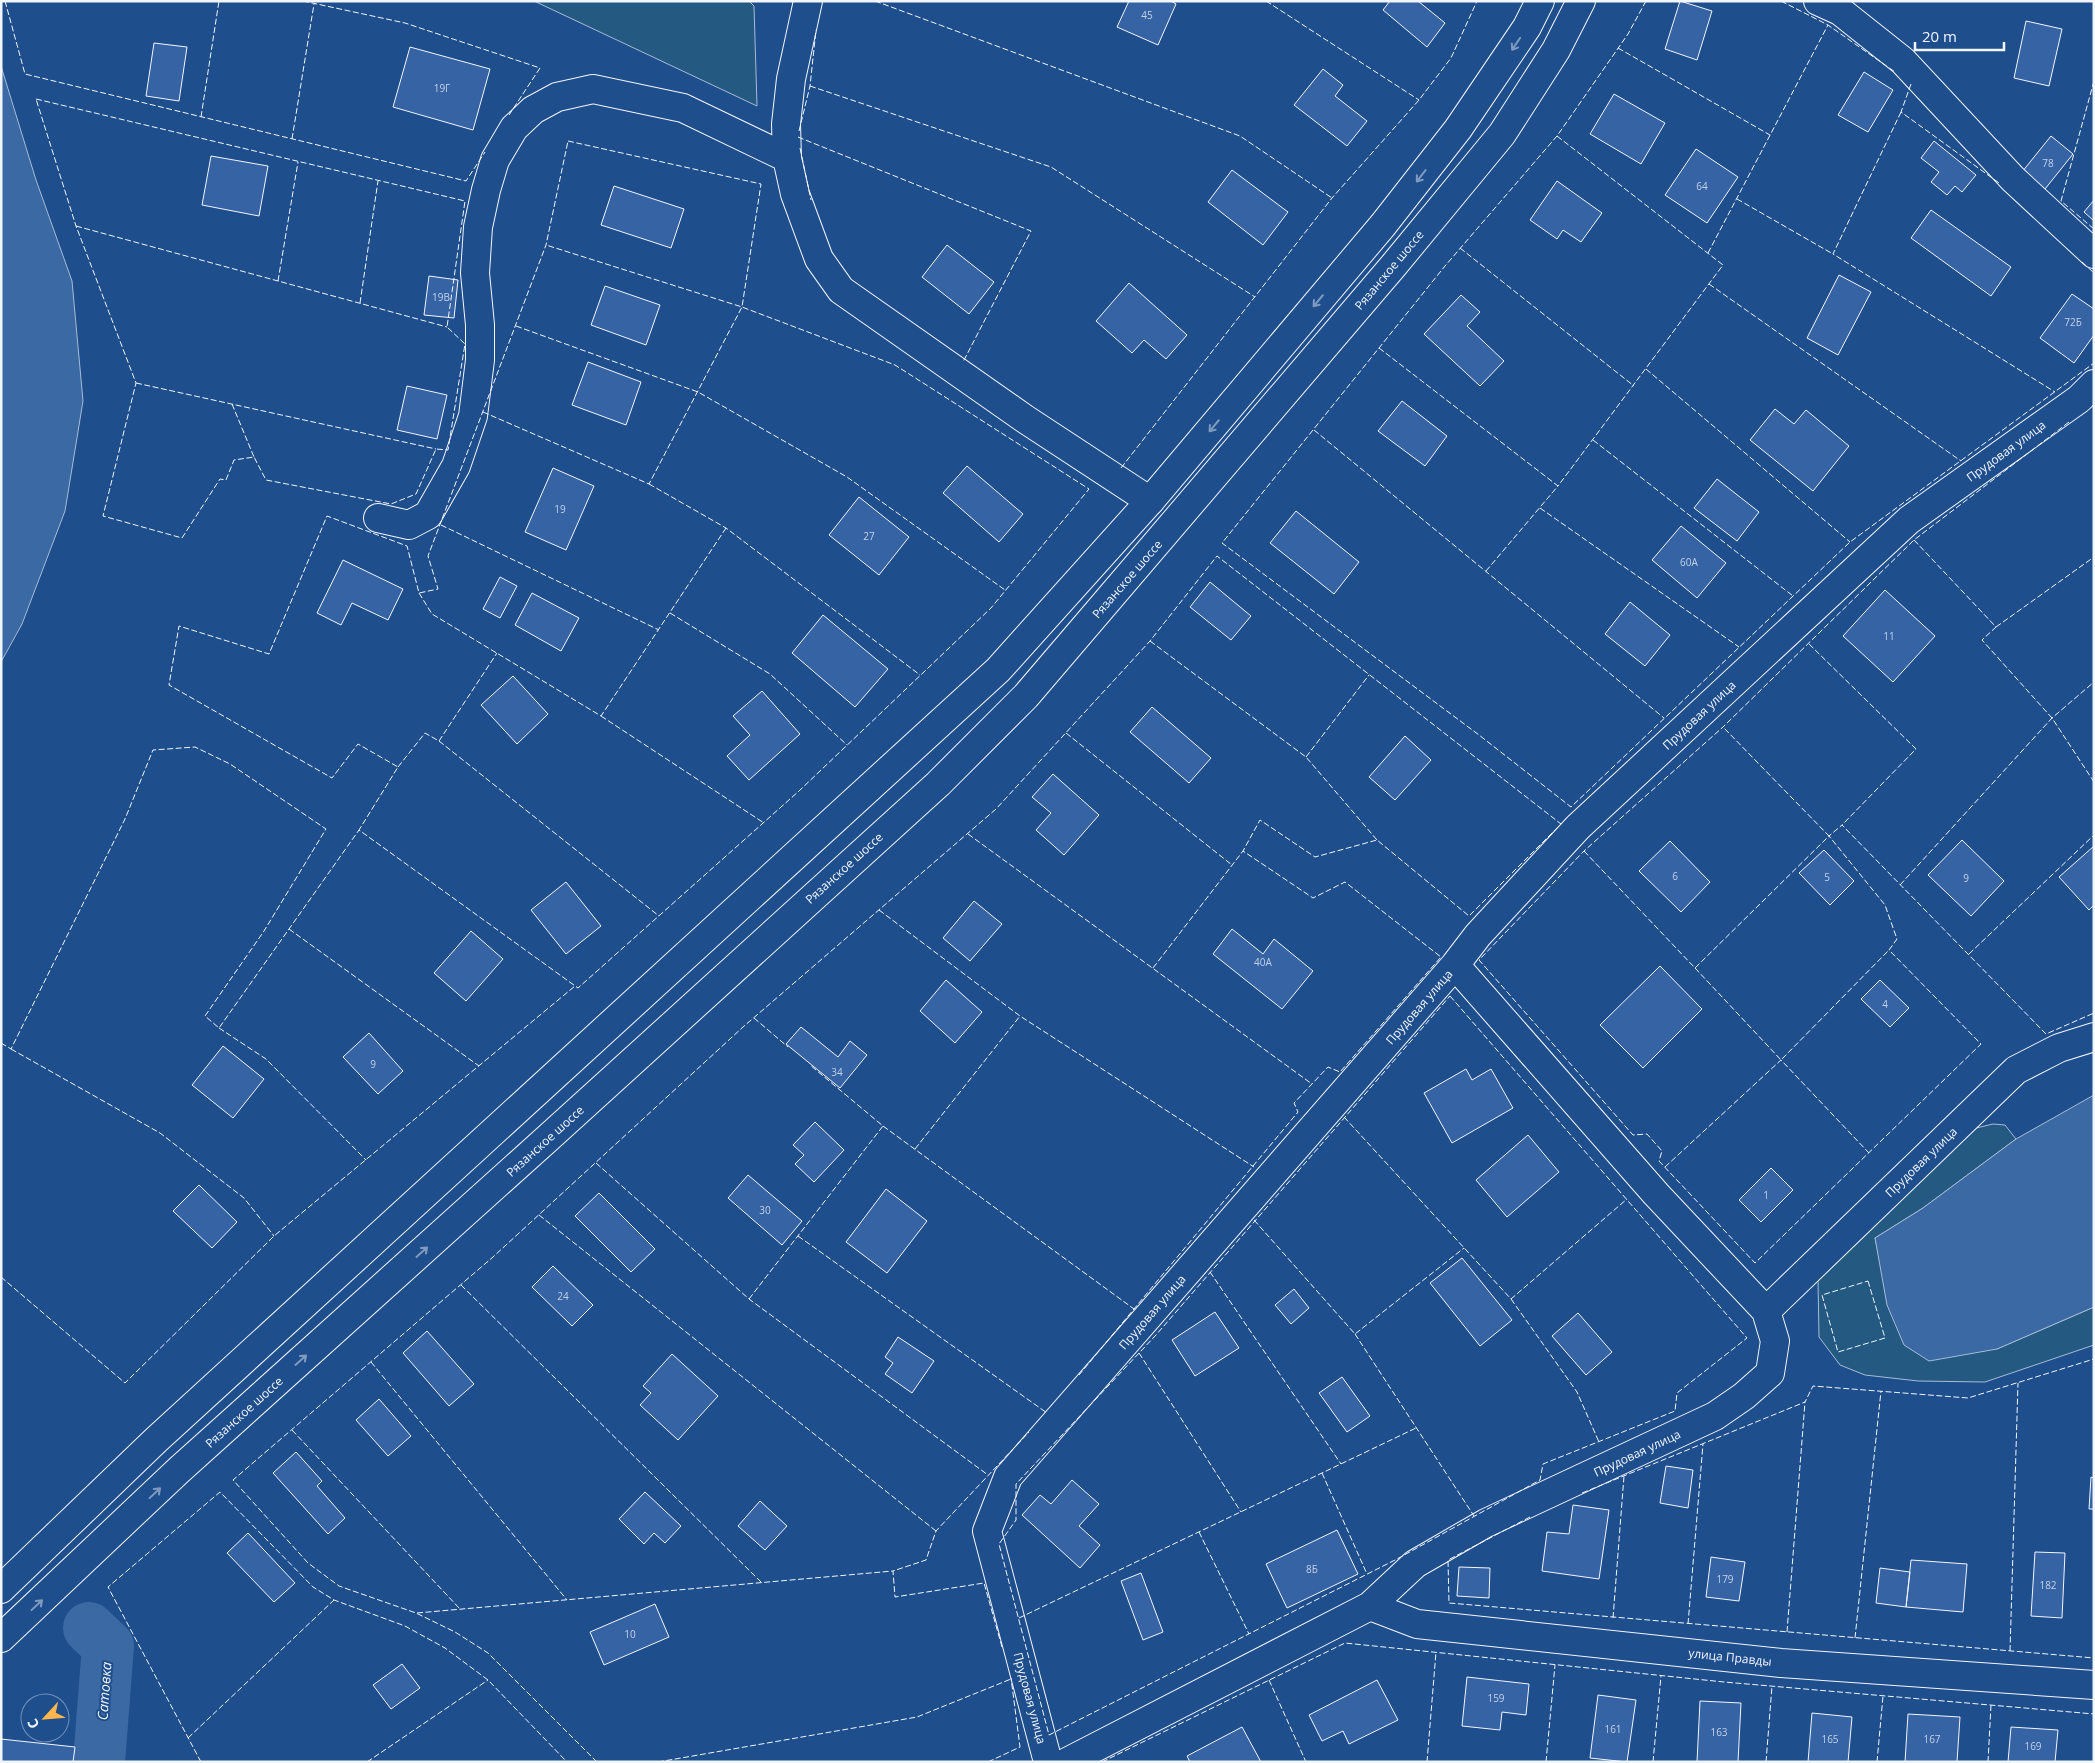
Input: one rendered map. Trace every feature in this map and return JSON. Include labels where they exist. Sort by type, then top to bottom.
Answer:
[{"type":"street","points":[[808,1],[791,79],[786,124],[788,158],[795,194],[819,259],[841,290],[1025,419],[1150,500]]},
{"type":"street","points":[[1,1589],[156,1440],[998,670],[1150,500],[1382,225],[1458,129],[1527,27],[1540,1]]},
{"type":"street","name":"Рязанское шоссе","points":[[1,1638],[179,1470],[938,784],[1026,696],[1394,265],[1502,134],[1556,50],[1581,1]]},
{"type":"street","points":[[1818,1],[1840,10],[1903,61],[2013,179],[2094,254]]},
{"type":"street","points":[[378,518],[409,525],[428,515],[456,466],[473,416],[480,360],[480,325],[474,273],[478,227],[486,190],[496,160],[514,128],[533,110],[557,98],[593,90],[683,108],[788,158]]},
{"type":"street","name":"Прудовая улица","points":[[1048,1762],[987,1530],[1008,1476],[1455,966],[1478,935],[1578,826],[1909,520],[2079,399],[2094,384]]},
{"type":"street","points":[[1455,966],[1656,1194],[1766,1312]]},
{"type":"street","name":"Прудовая улица","points":[[1067,1762],[1370,1606],[1415,1564],[1486,1523],[1715,1416],[1744,1396],[1770,1373],[1776,1341],[1766,1312],[2016,1070],[2060,1048],[2094,1037]]},
{"type":"street","name":"улица Правды","points":[[1370,1606],[1417,1624],[1781,1663],[2094,1685]]},
{"type":"shaded area","points":[[534,1],[749,1],[754,6],[757,106]]},
{"type":"shaded area","points":[[1,66],[36,180],[72,281],[83,401],[65,511],[22,624],[1,662]]},
{"type":"shaded area","points":[[2094,1095],[2094,1307],[1997,1349],[1929,1361],[1904,1345],[1887,1305],[1875,1238],[1923,1208],[2016,1139]]},
{"type":"shaded area","points":[[1993,1124],[2005,1125],[2016,1139],[1923,1208],[1875,1238],[1882,1271],[1997,1349],[2094,1307],[2094,1345],[1985,1382],[1918,1381],[1865,1375],[1840,1365],[1819,1337],[1818,1281],[1906,1182],[1964,1131]]},
{"type":"building","points":[[1129,1],[1171,1],[1176,4],[1158,45],[1117,27]]},
{"type":"building","points":[[1390,1],[1418,1],[1445,23],[1427,47],[1383,10]]},
{"type":"building","points":[[1680,1],[1712,11],[1697,60],[1665,49]]},
{"type":"building","points":[[2026,21],[2062,29],[2049,86],[2014,78]]},
{"type":"building","points":[[154,43],[187,47],[179,101],[146,96]]},
{"type":"building","points":[[410,47],[490,69],[473,130],[393,107]]},
{"type":"building","points":[[1323,69],[1343,85],[1335,96],[1367,121],[1347,146],[1294,105]]},
{"type":"building","points":[[1864,72],[1893,90],[1868,132],[1838,115]]},
{"type":"building","points":[[1614,94],[1665,123],[1641,164],[1590,134]]},
{"type":"building","points":[[2051,136],[2073,154],[2045,189],[2022,172]]},
{"type":"building","points":[[1934,141],[1976,175],[1962,192],[1955,186],[1947,195],[1931,182],[1939,172],[1921,158]]},
{"type":"building","points":[[1696,149],[1738,177],[1707,223],[1665,195]]},
{"type":"building","points":[[211,156],[268,166],[259,216],[202,205]]},
{"type":"building","points":[[1232,170],[1288,212],[1263,245],[1208,202]]},
{"type":"building","points":[[1557,181],[1602,213],[1581,242],[1563,230],[1557,239],[1530,220]]},
{"type":"building","points":[[614,186],[684,209],[671,248],[601,225]]},
{"type":"building","points":[[2094,200],[2094,221],[2084,212]]},
{"type":"building","points":[[1931,210],[2011,267],[1991,296],[1911,238]]},
{"type":"building","points":[[947,245],[994,282],[969,314],[922,277]]},
{"type":"building","points":[[1839,275],[1871,292],[1838,355],[1807,338]]},
{"type":"building","points":[[429,276],[458,280],[454,318],[424,315]]},
{"type":"building","points":[[1129,283],[1187,335],[1166,359],[1144,340],[1132,353],[1096,321]]},
{"type":"building","points":[[605,286],[660,305],[646,345],[591,325]]},
{"type":"building","points":[[2072,294],[2094,309],[2094,335],[2074,363],[2040,338]]},
{"type":"building","points":[[1461,295],[1480,312],[1467,326],[1504,361],[1480,386],[1424,334]]},
{"type":"building","points":[[588,362],[641,382],[626,425],[572,405]]},
{"type":"building","points":[[407,386],[447,395],[437,439],[397,430]]},
{"type":"building","points":[[1402,401],[1447,436],[1425,466],[1378,431]]},
{"type":"building","points":[[1775,409],[1794,424],[1806,410],[1849,446],[1813,491],[1750,440]]},
{"type":"building","points":[[967,466],[1023,514],[999,542],[943,493]]},
{"type":"building","points":[[553,468],[594,486],[566,550],[525,532]]},
{"type":"building","points":[[1717,479],[1759,512],[1737,541],[1694,508]]},
{"type":"building","points":[[859,497],[909,537],[879,575],[829,535]]},
{"type":"building","points":[[1296,511],[1359,562],[1334,594],[1270,543]]},
{"type":"building","points":[[1681,526],[1726,563],[1697,598],[1652,560]]},
{"type":"building","points":[[343,560],[403,589],[388,620],[352,603],[341,625],[317,613]]},
{"type":"building","points":[[500,577],[517,586],[500,618],[483,609]]},
{"type":"building","points":[[1210,582],[1251,616],[1231,640],[1190,607]]},
{"type":"building","points":[[1885,590],[1935,636],[1893,682],[1843,636]]},
{"type":"building","points":[[532,593],[579,618],[561,651],[515,625]]},
{"type":"building","points":[[1630,602],[1670,635],[1645,666],[1605,634]]},
{"type":"building","points":[[823,615],[888,669],[855,707],[792,653]]},
{"type":"building","points":[[513,676],[548,714],[517,744],[481,705]]},
{"type":"building","points":[[762,691],[800,734],[749,780],[727,756],[750,735],[733,716]]},
{"type":"building","points":[[1152,707],[1211,758],[1189,783],[1130,732]]},
{"type":"building","points":[[1405,736],[1431,760],[1395,800],[1369,777]]},
{"type":"building","points":[[1053,774],[1099,815],[1064,855],[1036,830],[1051,813],[1032,797]]},
{"type":"building","points":[[1962,840],[2004,881],[1971,916],[1928,875]]},
{"type":"building","points":[[1670,841],[1710,882],[1681,912],[1639,871]]},
{"type":"building","points":[[2094,846],[2094,905],[2089,910],[2059,877]]},
{"type":"building","points":[[1824,850],[1854,881],[1830,905],[1799,873]]},
{"type":"building","points":[[566,882],[601,926],[566,954],[531,910]]},
{"type":"building","points":[[974,901],[1002,924],[970,961],[943,938]]},
{"type":"building","points":[[1232,929],[1263,954],[1274,939],[1313,971],[1282,1009],[1213,954]]},
{"type":"building","points":[[471,931],[503,959],[466,1001],[434,973]]},
{"type":"building","points":[[1660,966],[1702,1009],[1643,1068],[1600,1025]]},
{"type":"building","points":[[946,980],[982,1012],[955,1043],[920,1011]]},
{"type":"building","points":[[1880,980],[1909,1008],[1890,1027],[1861,999]]},
{"type":"building","points":[[801,1027],[838,1057],[850,1041],[867,1055],[840,1088],[786,1044]]},
{"type":"building","points":[[369,1033],[403,1071],[378,1094],[343,1057]]},
{"type":"building","points":[[223,1046],[264,1079],[233,1118],[192,1085]]},
{"type":"building","points":[[1466,1069],[1472,1080],[1491,1069],[1513,1108],[1452,1143],[1424,1093]]},
{"type":"building","points":[[815,1122],[844,1150],[814,1182],[795,1164],[804,1155],[793,1145]]},
{"type":"building","points":[[1528,1135],[1559,1172],[1507,1217],[1476,1180]]},
{"type":"building","points":[[1771,1168],[1793,1190],[1761,1222],[1739,1200]]},
{"type":"building","points":[[748,1175],[802,1221],[782,1245],[728,1198]]},
{"type":"building","points":[[199,1185],[237,1222],[212,1248],[173,1211]]},
{"type":"building","points":[[886,1189],[927,1221],[887,1273],[846,1242]]},
{"type":"building","points":[[599,1193],[655,1249],[631,1272],[575,1216]]},
{"type":"building","points":[[1462,1258],[1512,1320],[1480,1346],[1430,1283]]},
{"type":"building","points":[[553,1266],[593,1305],[572,1326],[532,1287]]},
{"type":"building","points":[[1294,1289],[1309,1308],[1291,1324],[1275,1305]]},
{"type":"building","points":[[1215,1312],[1239,1348],[1195,1376],[1172,1340]]},
{"type":"building","points":[[1578,1313],[1612,1352],[1586,1375],[1552,1336]]},
{"type":"building","points":[[427,1331],[474,1384],[449,1406],[403,1353]]},
{"type":"building","points":[[898,1337],[934,1361],[912,1393],[885,1374],[893,1363],[885,1357]]},
{"type":"building","points":[[672,1354],[718,1396],[678,1440],[640,1405],[651,1393],[643,1386]]},
{"type":"building","points":[[1342,1377],[1370,1416],[1347,1432],[1319,1393]]},
{"type":"building","points":[[379,1399],[411,1436],[388,1456],[356,1420]]},
{"type":"building","points":[[296,1452],[322,1481],[317,1486],[345,1518],[328,1534],[273,1473]]},
{"type":"building","points":[[1666,1466],[1693,1470],[1688,1508],[1660,1503]]},
{"type":"building","points":[[2091,1477],[2094,1478],[2094,1509],[2089,1509]]},
{"type":"building","points":[[1072,1480],[1099,1504],[1079,1526],[1100,1545],[1080,1568],[1022,1515],[1040,1495],[1051,1504]]},
{"type":"building","points":[[645,1492],[681,1526],[665,1543],[654,1533],[644,1544],[619,1519]]},
{"type":"building","points":[[760,1501],[787,1526],[765,1550],[738,1526]]},
{"type":"building","points":[[1573,1505],[1609,1510],[1599,1579],[1542,1571],[1547,1532],[1569,1534]]},
{"type":"building","points":[[1337,1530],[1358,1574],[1287,1608],[1266,1564]]},
{"type":"building","points":[[248,1533],[295,1583],[274,1602],[227,1553]]},
{"type":"building","points":[[2035,1552],[2065,1553],[2062,1618],[2031,1616]]},
{"type":"building","points":[[1711,1557],[1745,1562],[1739,1601],[1706,1597]]},
{"type":"building","points":[[1911,1560],[1967,1564],[1963,1612],[1906,1607]]},
{"type":"building","points":[[1459,1567],[1490,1568],[1489,1598],[1457,1596]]},
{"type":"building","points":[[1880,1568],[1910,1572],[1906,1607],[1876,1603]]},
{"type":"building","points":[[1141,1573],[1163,1632],[1143,1640],[1121,1581]]},
{"type":"building","points":[[655,1604],[669,1637],[604,1665],[590,1632]]},
{"type":"building","points":[[402,1664],[420,1688],[391,1709],[373,1685]]},
{"type":"building","points":[[1467,1677],[1529,1684],[1526,1715],[1502,1712],[1500,1730],[1462,1726]]},
{"type":"building","points":[[1377,1680],[1398,1720],[1349,1744],[1343,1731],[1322,1741],[1309,1715]]},
{"type":"building","points":[[1598,1695],[1636,1700],[1627,1762],[1590,1758]]},
{"type":"building","points":[[1700,1701],[1741,1703],[1738,1762],[1697,1762]]},
{"type":"building","points":[[1812,1713],[1852,1717],[1848,1762],[1808,1762]]},
{"type":"building","points":[[1908,1714],[1960,1717],[1957,1762],[1905,1762]]},
{"type":"building","points":[[1242,1727],[1261,1762],[1190,1762],[1187,1756]]},
{"type":"building","points":[[2011,1727],[2058,1730],[2055,1762],[2008,1762]]},
{"type":"building","points":[[1,1739],[20,1741],[20,1743],[75,1747],[73,1762],[1,1762]]},
{"type":"waterway","name":"Сатовка","points":[[89,1628],[108,1646],[99,1762]]},
{"type":"fence","points":[[5,1],[25,74],[466,181],[485,152]]},
{"type":"fence","points":[[201,117],[219,1]]},
{"type":"fence","points":[[303,1],[405,23],[540,68],[509,115]]},
{"type":"fence","points":[[875,1],[1240,136],[1332,198]]},
{"type":"fence","points":[[1266,1],[1419,100]]},
{"type":"fence","points":[[1121,468],[1332,198],[1419,100],[1451,58],[1477,1]]},
{"type":"fence","points":[[1646,1],[1628,34],[1557,136],[1445,266],[1222,543],[1479,735],[1571,807],[1850,542],[2094,363]]},
{"type":"fence","points":[[1781,1],[1828,25],[1895,72]]},
{"type":"fence","points":[[1857,1],[1864,1]]},
{"type":"fence","points":[[292,139],[314,4]]},
{"type":"fence","points":[[1708,253],[1828,25]]},
{"type":"fence","points":[[799,131],[810,86],[816,30]]},
{"type":"fence","points":[[1618,48],[1770,135]]},
{"type":"fence","points":[[2094,81],[2061,201],[2094,229]]},
{"type":"fence","points":[[1911,84],[1901,112],[1999,183]]},
{"type":"fence","points":[[810,86],[1051,167],[1255,297]]},
{"type":"fence","points":[[36,99],[465,201],[447,327],[465,344],[448,450],[436,449],[416,494],[391,504],[266,480],[254,457],[234,460],[226,480],[220,479],[182,538],[103,516],[136,383],[76,226],[36,99]]},
{"type":"fence","points":[[1901,112],[1833,254],[2055,392]]},
{"type":"fence","points":[[1557,136],[1723,265],[1558,486]]},
{"type":"fence","points":[[798,137],[1031,231],[963,362]]},
{"type":"fence","points":[[568,141],[761,184],[742,307],[895,365],[1089,489],[991,608],[799,791],[578,988],[359,830],[398,767],[358,744],[332,778],[169,685],[179,626],[269,654],[327,516],[407,546],[419,593],[438,589],[428,556],[546,245],[568,141]]},
{"type":"fence","points":[[800,148],[811,200]]},
{"type":"fence","points":[[278,281],[298,162]]},
{"type":"fence","points":[[360,303],[378,181]]},
{"type":"fence","points":[[1737,199],[1833,254]]},
{"type":"fence","points":[[76,226],[447,327]]},
{"type":"fence","points":[[483,412],[649,484],[742,307],[546,245]]},
{"type":"fence","points":[[1460,248],[1634,386]]},
{"type":"fence","points":[[2082,262],[2094,273]]},
{"type":"fence","points":[[1709,284],[1961,461]]},
{"type":"fence","points":[[516,326],[698,392],[847,477],[1005,590]]},
{"type":"fence","points":[[1379,348],[1558,486],[1486,571]]},
{"type":"fence","points":[[1646,369],[1850,542]]},
{"type":"fence","points":[[136,383],[436,449]]},
{"type":"fence","points":[[232,404],[254,457]]},
{"type":"fence","points":[[2069,422],[1914,540],[1723,727],[1584,851],[1479,960],[1633,1135],[1647,1134],[1662,1151],[1659,1161],[1755,1263],[1981,1044],[1889,950],[1897,939],[1885,905],[1829,836],[1842,825],[2046,1034],[2094,1013]]},
{"type":"fence","points":[[1314,430],[1664,718]]},
{"type":"fence","points":[[1593,440],[1793,596]]},
{"type":"fence","points":[[649,484],[726,528],[920,675]]},
{"type":"fence","points":[[1540,508],[1739,647]]},
{"type":"fence","points":[[441,525],[659,630]]},
{"type":"fence","points":[[419,593],[432,614],[601,716],[726,528]]},
{"type":"fence","points":[[1914,540],[1996,627],[1982,640],[2052,718],[2094,782]]},
{"type":"fence","points":[[597,1762],[488,1653],[455,1632],[416,1613],[339,1586],[308,1563],[233,1480],[493,1257],[743,1027],[996,809],[1150,641],[1217,556],[1561,824],[1469,916],[1377,840],[1315,857],[1260,820],[1243,851],[1313,898],[1345,882],[1441,957],[1340,1072],[1328,1067],[1294,1103],[1298,1112],[1079,1375]]},
{"type":"fence","points":[[1996,627],[2094,557]]},
{"type":"fence","points":[[670,613],[770,674],[847,745]]},
{"type":"fence","points":[[1150,641],[1306,757],[1377,840]]},
{"type":"fence","points":[[1809,644],[1916,749],[1842,825]]},
{"type":"fence","points":[[398,767],[425,733],[439,741],[497,653]]},
{"type":"fence","points":[[1306,757],[1369,675]]},
{"type":"fence","points":[[1900,885],[2052,718],[2094,682]]},
{"type":"fence","points":[[601,716],[764,823]]},
{"type":"fence","points":[[1584,851],[1695,968],[1829,836],[1723,727]]},
{"type":"fence","points":[[1066,733],[1232,865]]},
{"type":"fence","points":[[439,741],[659,916]]},
{"type":"fence","points":[[1,1043],[11,1049],[125,819],[153,750],[195,747],[230,764],[326,829],[264,931],[205,1016],[219,1028],[359,830]]},
{"type":"fence","points":[[968,834],[1312,1084]]},
{"type":"fence","points":[[1969,954],[2094,835]]},
{"type":"fence","points":[[1153,968],[1243,851]]},
{"type":"fence","points":[[879,910],[1020,1016],[1254,1167]]},
{"type":"fence","points":[[289,929],[479,1066]]},
{"type":"fence","points":[[1695,968],[1781,1060],[1889,950]]},
{"type":"fence","points":[[1,1277],[125,1383],[274,1236],[575,986]]},
{"type":"fence","points":[[1450,996],[1747,1338],[1677,1393],[1675,1411],[1543,1464],[1540,1480],[1397,1559],[1049,1735],[999,1544],[1016,1520],[1016,1484],[1156,1335],[1450,996]]},
{"type":"fence","points":[[915,1149],[1020,1016]]},
{"type":"fence","points":[[754,1018],[788,1047]]},
{"type":"fence","points":[[219,1028],[266,1059],[366,1160]]},
{"type":"fence","points":[[11,1049],[160,1133],[244,1198],[274,1236]]},
{"type":"fence","points":[[1665,1167],[1781,1060],[1869,1153]]},
{"type":"fence","points":[[749,1299],[883,1126],[810,1065]]},
{"type":"fence","points":[[1344,1117],[1511,1299],[1627,1199]]},
{"type":"fence","points":[[883,1126],[1134,1309]]},
{"type":"fence","points":[[596,1163],[749,1299],[988,1475]]},
{"type":"fence","points":[[539,1215],[936,1531]]},
{"type":"fence","points":[[1254,1220],[1355,1334],[1464,1248]]},
{"type":"fence","points":[[798,1236],[1047,1413]]},
{"type":"fence","points":[[1210,1272],[1341,1464]]},
{"type":"fence","points":[[1868,1281],[1885,1338],[1838,1352],[1822,1295],[1868,1281]]},
{"type":"fence","points":[[461,1285],[762,1583]]},
{"type":"fence","points":[[1511,1299],[1577,1392],[1599,1442]]},
{"type":"fence","points":[[1355,1334],[1474,1516]]},
{"type":"fence","points":[[1139,1353],[1241,1512]]},
{"type":"fence","points":[[1582,1493],[1805,1402],[1813,1386],[1968,1398],[2094,1359]]},
{"type":"fence","points":[[371,1362],[567,1600]]},
{"type":"fence","points":[[2010,1651],[2018,1383]]},
{"type":"fence","points":[[1855,1638],[1881,1391]]},
{"type":"fence","points":[[1787,1632],[1805,1402]]},
{"type":"fence","points":[[1019,1618],[1416,1428]]},
{"type":"fence","points":[[292,1430],[460,1609]]},
{"type":"fence","points":[[1002,1647],[984,1583],[895,1597],[893,1571],[926,1560],[936,1531],[1029,1432]]},
{"type":"fence","points":[[1688,1624],[1703,1444]]},
{"type":"fence","points":[[1322,1473],[1367,1574]]},
{"type":"fence","points":[[1613,1618],[1624,1476]]},
{"type":"fence","points":[[201,1762],[108,1587],[220,1492],[313,1587],[334,1600],[405,1626],[445,1648],[488,1680],[567,1762]]},
{"type":"fence","points":[[1530,1517],[1448,1560],[1449,1603],[2094,1658]]},
{"type":"fence","points":[[1199,1532],[1249,1634]]},
{"type":"fence","points":[[417,1613],[893,1571]]},
{"type":"fence","points":[[188,1738],[334,1600]]},
{"type":"fence","points":[[1102,1762],[1345,1643],[1724,1682],[2094,1714]]},
{"type":"fence","points":[[1427,1762],[1436,1652]]},
{"type":"fence","points":[[1546,1762],[1555,1665]]},
{"type":"fence","points":[[1653,1762],[1661,1676]]},
{"type":"fence","points":[[988,1762],[1020,1747],[1011,1678]]},
{"type":"fence","points":[[658,1762],[917,1717],[1011,1679]]},
{"type":"fence","points":[[367,1762],[488,1680]]},
{"type":"fence","points":[[1269,1680],[1306,1762]]},
{"type":"fence","points":[[1766,1762],[1772,1686]]},
{"type":"fence","points":[[1877,1762],[1883,1696]]},
{"type":"fence","points":[[1988,1762],[1991,1705]]}]
